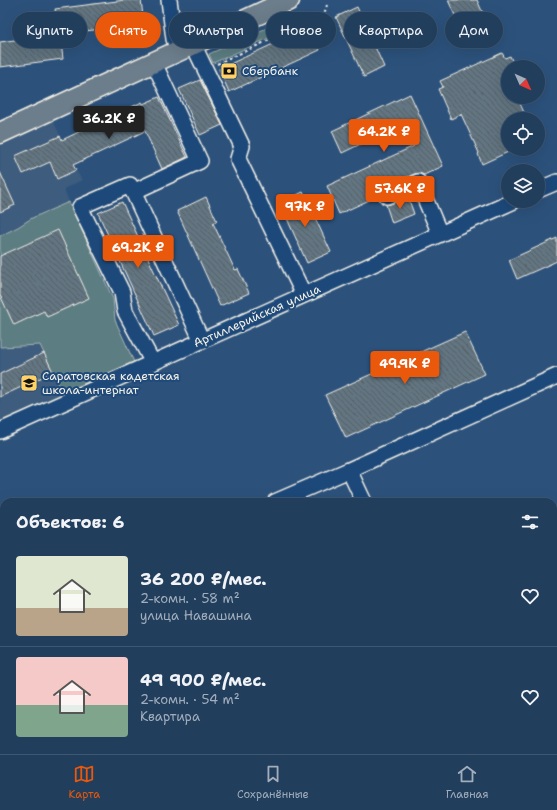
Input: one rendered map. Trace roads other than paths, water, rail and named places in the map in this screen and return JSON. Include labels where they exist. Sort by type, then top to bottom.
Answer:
[{"type":"main road","points":[[258,14],[289,0]]},
{"type":"main road","points":[[0,133],[185,48]]},
{"type":"street","points":[[169,0],[171,12]]},
{"type":"street","points":[[185,48],[242,146],[238,159],[304,295]]},
{"type":"street","points":[[134,192],[200,161],[154,63]]},
{"type":"street","points":[[387,196],[418,182],[440,234]]},
{"type":"street","points":[[545,187],[557,182]]},
{"type":"street","points":[[153,363],[125,311],[122,292],[80,207],[130,185],[202,341]]},
{"type":"street","name":"Артиллерийская улица","points":[[0,431],[501,207]]},
{"type":"street","points":[[284,498],[557,376]]},
{"type":"street","points":[[349,470],[362,498]]},
{"type":"place","name":"Сбербанк","points":[[229,71]]},
{"type":"place","name":"Саратовская кадетская школа-интернат","points":[[29,383]]}]
